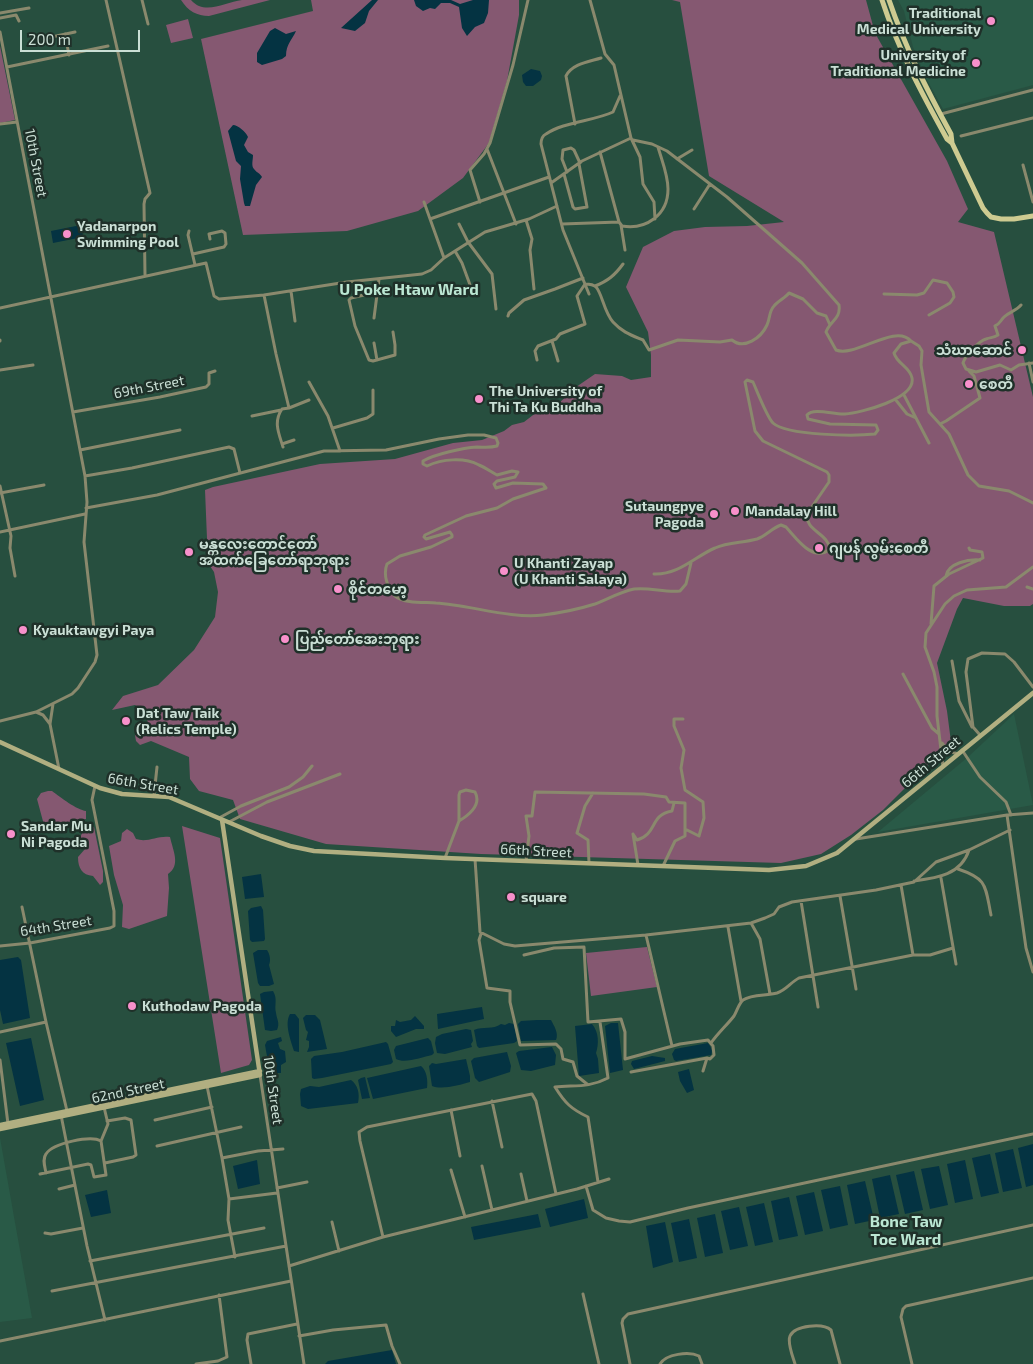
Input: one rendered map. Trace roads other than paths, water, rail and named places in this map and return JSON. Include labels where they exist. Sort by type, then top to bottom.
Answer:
[{"type":"main road","points":[[882,0],[899,46],[918,87],[947,139],[952,143]]},
{"type":"main road","points":[[888,0],[907,50],[951,134],[952,143],[983,208],[992,217],[1001,219],[1033,216]]},
{"type":"main road","name":"66th Street","points":[[0,742],[95,786],[122,794],[154,795],[173,799],[261,836],[303,849],[355,854],[526,862],[662,868],[768,870],[796,868],[831,856],[855,839],[1033,693]]},
{"type":"main road","name":"10th Street","points":[[220,819],[260,1073]]},
{"type":"main road","name":"62nd Street","points":[[0,1125],[104,1106],[260,1073]]},
{"type":"main road","name":"62nd Street","points":[[148,1096],[207,1086],[225,1080]]},
{"type":"main road","name":"62nd Street","points":[[61,1114],[67,1111],[104,1106]]},
{"type":"main road","name":"62nd Street","points":[[0,1130],[8,1125]]},
{"type":"street","points":[[106,0],[150,193],[145,199],[144,204],[145,275]]},
{"type":"street","points":[[142,0],[148,24]]},
{"type":"street","points":[[480,202],[470,170],[487,148],[513,65],[528,0]]},
{"type":"street","points":[[590,0],[605,54],[614,65],[632,139],[640,157],[643,184],[654,202],[655,219]]},
{"type":"street","points":[[0,13],[29,8]]},
{"type":"street","points":[[0,18],[16,15],[19,21]]},
{"type":"street","name":"10th Street","points":[[0,32],[85,476],[86,514],[84,542],[95,631],[96,659],[74,692],[36,712],[0,721]]},
{"type":"street","points":[[47,38],[75,32]]},
{"type":"street","points":[[65,34],[69,54]]},
{"type":"street","points":[[7,67],[108,46]]},
{"type":"street","points":[[575,124],[566,76],[576,66],[601,58]]},
{"type":"street","points":[[940,114],[1033,90]]},
{"type":"street","points":[[589,294],[562,224],[541,144],[542,138],[551,132],[614,112],[620,96]]},
{"type":"street","points":[[961,136],[1033,118]]},
{"type":"street","points":[[0,124],[17,122]]},
{"type":"street","points":[[551,183],[579,163],[632,139],[658,146],[710,184],[796,257],[836,301],[840,307],[839,315],[827,328],[826,333],[834,348],[838,351],[847,351],[893,337],[904,337],[919,346],[922,351],[921,365],[927,407],[929,412],[950,434],[964,468],[976,484],[984,488],[1009,491],[1033,502]]},
{"type":"street","points":[[562,224],[620,224],[631,227],[649,223],[655,219],[666,201],[668,192],[667,177],[658,146]]},
{"type":"street","points":[[487,148],[516,224]]},
{"type":"street","points":[[571,148],[574,150],[579,163],[587,207],[574,209],[562,159],[563,150],[571,148]]},
{"type":"street","points":[[677,159],[692,150]]},
{"type":"street","points":[[600,152],[620,224],[625,250]]},
{"type":"street","points":[[1023,165],[1033,202]]},
{"type":"street","points":[[430,219],[549,177]]},
{"type":"street","points":[[694,209],[710,184]]},
{"type":"street","points":[[424,202],[444,258]]},
{"type":"street","points":[[0,308],[206,263],[216,298],[219,300],[427,273],[444,258],[485,232],[516,224],[557,206]]},
{"type":"street","points":[[526,220],[532,239],[530,250],[534,289]]},
{"type":"street","points":[[459,224],[468,242],[492,274],[496,310]]},
{"type":"street","points":[[189,231],[188,235],[195,265]]},
{"type":"street","points":[[193,254],[224,247],[226,244],[225,233],[222,231],[209,234],[210,239]]},
{"type":"street","points":[[455,251],[462,263],[473,293]]},
{"type":"street","points":[[585,284],[595,286],[606,282],[623,264]]},
{"type":"street","points":[[374,318],[379,278]]},
{"type":"street","points":[[508,316],[524,300],[582,278]]},
{"type":"street","points":[[884,294],[924,294],[933,280],[947,283],[954,297],[950,303],[929,315]]},
{"type":"street","points":[[537,360],[535,351],[538,346],[556,339],[560,334],[585,324],[577,296],[585,284]]},
{"type":"street","points":[[595,286],[610,320],[625,334],[645,342],[649,350],[678,340],[720,342],[732,340],[736,344],[741,344],[755,340],[769,323],[769,317],[774,306],[790,293],[803,300],[816,313],[826,316],[830,325]]},
{"type":"street","points":[[291,291],[295,321]]},
{"type":"street","points":[[377,292],[351,298],[349,302],[355,326],[369,360],[377,360],[395,355],[393,332]]},
{"type":"street","points":[[264,295],[289,408]]},
{"type":"street","points":[[940,424],[980,398],[974,376],[966,369],[964,360],[967,355],[986,339],[993,339],[998,334],[995,326],[1021,305]]},
{"type":"street","points":[[552,340],[558,361]]},
{"type":"street","points":[[654,574],[664,574],[691,563],[715,548],[757,539],[781,526],[786,528],[810,552],[821,553],[830,549],[828,542],[811,527],[806,518],[829,482],[829,475],[827,472],[763,441],[756,435],[745,382],[748,380],[753,382],[770,419],[775,425],[816,434],[876,434],[878,430],[876,425],[830,424],[808,419],[807,415],[812,412],[850,414],[874,407],[904,394],[911,389],[912,378],[910,372],[896,358],[894,353],[900,344],[911,341]]},
{"type":"street","points":[[374,343],[377,360]]},
{"type":"street","points":[[966,369],[976,372],[1000,366],[1011,370],[1019,365],[1031,363],[1033,382]]},
{"type":"street","points":[[0,370],[33,365]]},
{"type":"street","name":"69th Street","points":[[72,412],[160,397],[208,386],[208,373],[216,371]]},
{"type":"street","points":[[309,382],[328,416],[340,450]]},
{"type":"street","points":[[333,428],[367,418],[373,414],[373,390]]},
{"type":"street","points":[[904,394],[929,443]]},
{"type":"street","points":[[895,399],[907,414],[916,418]]},
{"type":"street","points":[[252,416],[282,410],[309,400]]},
{"type":"street","points":[[282,410],[277,421],[283,446],[294,440]]},
{"type":"street","points":[[80,450],[180,430]]},
{"type":"street","points":[[86,508],[157,495],[324,451],[386,450],[439,439],[484,434],[496,438],[498,442],[496,447],[473,448],[444,454],[426,459],[423,461],[423,464],[427,466],[438,462],[454,460],[476,463],[497,475],[515,470],[518,472],[517,475],[497,481],[494,484],[495,487],[513,483],[543,484],[546,486],[545,488],[497,508],[466,516],[425,535],[426,539],[450,532],[452,536],[431,547],[400,556],[387,564],[385,570],[386,578],[390,590],[395,596],[406,601],[450,604],[516,614],[543,615],[592,604],[618,593],[635,589],[680,590],[686,584],[691,563]]},
{"type":"street","points":[[85,476],[132,468],[228,447],[234,449],[240,473]]},
{"type":"street","points":[[1,493],[44,485]]},
{"type":"street","points":[[0,486],[10,530],[12,542],[10,548],[15,576]]},
{"type":"street","points":[[0,532],[86,514]]},
{"type":"street","points":[[931,624],[934,586],[946,576],[948,570],[954,565],[972,560],[981,561],[984,557],[982,552],[970,550],[969,548]]},
{"type":"street","points":[[943,767],[937,716],[937,687],[925,639],[931,624],[944,604],[954,596],[967,590],[1006,587],[1033,567]]},
{"type":"street","points":[[1027,587],[1033,589]]},
{"type":"street","points":[[973,727],[966,672],[966,662],[972,656],[982,653],[1005,654],[1014,662],[1033,687]]},
{"type":"street","points":[[952,661],[959,701],[973,727],[980,735]]},
{"type":"street","points":[[903,674],[932,728],[939,735]]},
{"type":"street","points":[[53,704],[50,724],[59,769]]},
{"type":"street","points":[[36,712],[43,716],[50,724]]},
{"type":"street","points":[[683,719],[674,719],[674,726],[684,750],[681,768],[685,790],[703,802],[704,818],[699,836],[685,829]]},
{"type":"street","points":[[941,741],[948,750],[958,754]]},
{"type":"street","points":[[962,750],[980,777],[1007,804],[1026,948],[1033,972]]},
{"type":"street","points":[[220,819],[246,804],[289,787],[299,780],[312,766]]},
{"type":"street","points":[[154,795],[156,767]]},
{"type":"street","points":[[228,823],[261,805],[340,774]]},
{"type":"street","name":"64th Street","points":[[0,946],[30,943],[114,926],[114,911],[92,800],[95,786]]},
{"type":"street","points":[[445,858],[459,821],[458,800],[460,792],[466,790],[474,792],[478,799],[475,807],[459,821]]},
{"type":"street","points":[[526,862],[529,836],[526,816],[532,816],[535,792],[644,794],[666,797],[669,802],[680,801],[685,803],[685,836],[675,842],[662,868]]},
{"type":"street","points":[[589,864],[588,840],[577,834],[585,806],[593,793]]},
{"type":"street","points":[[638,866],[633,834],[637,840],[646,838],[655,821],[663,812],[672,811],[674,803]]},
{"type":"street","points":[[855,839],[1033,813]]},
{"type":"street","points":[[914,882],[936,862],[993,840],[1010,830]]},
{"type":"street","points":[[481,934],[504,944],[515,946],[728,927],[751,923],[774,914],[779,907],[786,903],[840,896],[940,878],[958,869],[967,858],[969,850]]},
{"type":"street","points":[[475,859],[481,934],[479,940],[487,988],[510,991],[510,1002],[520,1045],[556,1044],[561,1049],[563,1059],[573,1062],[577,1076],[587,1084]]},
{"type":"street","points":[[958,869],[980,878],[985,887],[990,915]]},
{"type":"street","points":[[940,878],[956,964]]},
{"type":"street","points":[[900,885],[913,956]]},
{"type":"street","points":[[840,896],[856,989]]},
{"type":"street","points":[[801,901],[818,1007]]},
{"type":"street","points":[[22,907],[67,1111]]},
{"type":"street","points":[[751,923],[760,939],[770,994]]},
{"type":"street","points":[[728,927],[741,1001]]},
{"type":"street","points":[[646,935],[672,1047]]},
{"type":"street","points":[[524,955],[554,948],[584,947],[588,1022],[621,1019],[625,1032],[625,1059],[705,1040],[711,1043],[714,1055],[710,1059],[631,1072]]},
{"type":"street","points":[[711,1043],[732,1018],[741,1001],[747,998],[783,990],[790,983],[812,975],[913,956],[930,955],[953,948]]},
{"type":"street","points":[[598,1182],[588,1117],[573,1110],[562,1099],[555,1087],[572,1086],[578,1088],[587,1084],[598,1084],[608,1078],[600,1021]]},
{"type":"street","points":[[0,1032],[46,1022]]},
{"type":"street","points":[[703,1071],[707,1058]]},
{"type":"street","points":[[0,1060],[8,1111],[8,1125]]},
{"type":"street","name":"10th Street","points":[[260,1073],[304,1364]]},
{"type":"street","points":[[207,1086],[229,1199],[228,1217],[235,1257]]},
{"type":"street","points":[[383,1237],[360,1141],[360,1132],[367,1127],[530,1094],[534,1096],[556,1194]]},
{"type":"street","points":[[492,1102],[502,1147]]},
{"type":"street","points":[[40,1174],[90,1165],[94,1178],[107,1175],[101,1141],[108,1121],[104,1106]]},
{"type":"street","points":[[155,1120],[212,1107]]},
{"type":"street","points":[[451,1110],[460,1156]]},
{"type":"street","points":[[61,1114],[90,1261],[105,1320]]},
{"type":"street","points":[[105,1163],[133,1157],[136,1154],[130,1120],[125,1118],[108,1121]]},
{"type":"street","points":[[157,1146],[241,1127]]},
{"type":"street","points":[[586,1186],[593,1210],[606,1218],[630,1222],[1033,1134]]},
{"type":"street","points":[[46,1173],[44,1160],[46,1154],[56,1147],[92,1138],[101,1141]]},
{"type":"street","points":[[222,1158],[271,1150],[283,1150]]},
{"type":"street","points":[[482,1166],[492,1210]]},
{"type":"street","points":[[451,1170],[465,1217]]},
{"type":"street","points":[[521,1174],[527,1201]]},
{"type":"street","points":[[288,1266],[383,1237],[609,1179]]},
{"type":"street","points":[[277,1188],[307,1182]]},
{"type":"street","points":[[59,1189],[75,1185]]},
{"type":"street","points":[[229,1199],[278,1193]]},
{"type":"street","points":[[332,1222],[339,1251]]},
{"type":"street","points":[[630,1364],[622,1323],[628,1314],[1033,1225]]},
{"type":"street","points":[[45,1233],[51,1234],[83,1228]]},
{"type":"street","points":[[90,1261],[264,1228]]},
{"type":"street","points":[[52,1291],[286,1246]]},
{"type":"street","points":[[912,1364],[901,1317],[906,1306],[1033,1278]]},
{"type":"street","points":[[0,1341],[219,1295],[291,1282]]},
{"type":"street","points":[[583,1294],[599,1364]]},
{"type":"street","points":[[196,1364],[227,1357],[219,1295]]},
{"type":"street","points":[[251,1364],[248,1334],[297,1324]]},
{"type":"street","points":[[299,1336],[341,1329],[386,1325],[400,1364]]},
{"type":"street","points":[[795,1364],[790,1335],[795,1330],[821,1325],[831,1330],[840,1364]]},
{"type":"street","points":[[660,1364],[667,1357],[688,1353],[699,1356],[702,1364]]},
{"type":"water","points":[[372,0],[378,0],[369,11],[365,23],[355,31],[341,28]]},
{"type":"water","points":[[414,0],[451,0],[460,4],[473,0],[489,0],[488,13],[484,23],[475,27],[467,36],[462,28],[459,7],[450,3],[441,3],[435,9],[430,8],[423,11],[416,6]]},
{"type":"water","points":[[275,28],[286,34],[296,31],[288,45],[286,56],[262,65],[257,62],[257,53],[270,31]]},
{"type":"water","points":[[531,69],[540,71],[541,80],[533,86],[526,86],[522,75]]},
{"type":"water","points":[[233,125],[239,127],[247,135],[248,137],[244,145],[248,152],[253,155],[253,168],[262,177],[256,185],[250,206],[245,206],[244,203],[240,179],[241,166],[236,161],[228,131]]},
{"type":"water","name":"Yadanarpon Swimming Pool","points":[[81,225],[83,237],[53,243],[51,231]]},
{"type":"water","points":[[261,874],[264,897],[245,899],[242,877]]},
{"type":"water","points":[[261,906],[263,910],[265,939],[264,941],[252,942],[250,940],[248,911],[251,908]]},
{"type":"water","points":[[258,950],[267,950],[269,955],[269,965],[274,984],[269,986],[260,986],[258,983],[253,953]]},
{"type":"water","points":[[18,957],[21,960],[30,1018],[3,1024],[0,1010],[0,960]]},
{"type":"water","points":[[273,991],[278,1025],[277,1030],[271,1031],[265,1030],[260,994]]},
{"type":"water","points":[[482,1007],[484,1019],[438,1029],[437,1014]]},
{"type":"water","points":[[290,1014],[295,1014],[299,1019],[299,1052],[294,1051],[289,1032],[288,1018]]},
{"type":"water","points":[[306,1015],[315,1015],[320,1020],[327,1049],[307,1052],[309,1047],[309,1041],[306,1040],[308,1032],[303,1018]]},
{"type":"water","points":[[415,1016],[424,1026],[424,1029],[416,1029],[396,1037],[391,1031],[391,1026],[395,1026],[396,1020],[400,1022],[411,1020]]},
{"type":"water","points":[[551,1020],[557,1032],[556,1040],[521,1041],[518,1024],[521,1021]]},
{"type":"water","points":[[509,1023],[514,1024],[517,1041],[479,1048],[477,1046],[474,1030]]},
{"type":"water","points":[[611,1023],[618,1023],[623,1070],[610,1073],[605,1026]]},
{"type":"water","points":[[592,1024],[598,1038],[596,1053],[599,1073],[579,1076],[575,1026]]},
{"type":"water","points":[[466,1029],[471,1030],[472,1047],[445,1054],[437,1053],[436,1037]]},
{"type":"water","points":[[281,1037],[282,1041],[278,1043],[280,1049],[285,1051],[286,1062],[281,1065],[281,1073],[270,1073],[265,1045],[267,1041]]},
{"type":"water","points":[[31,1038],[44,1100],[20,1106],[6,1043]]},
{"type":"water","points":[[428,1038],[431,1041],[434,1053],[432,1055],[409,1060],[396,1059],[394,1050],[396,1046]]},
{"type":"water","points":[[386,1042],[393,1062],[391,1064],[322,1078],[312,1078],[311,1059],[314,1056]]},
{"type":"water","points":[[708,1043],[712,1052],[711,1055],[674,1060],[672,1054],[675,1049]]},
{"type":"water","points":[[552,1047],[556,1055],[555,1065],[531,1071],[521,1070],[516,1053]]},
{"type":"water","points":[[507,1052],[511,1066],[510,1072],[479,1082],[475,1078],[471,1061],[474,1058]]},
{"type":"water","points":[[652,1056],[665,1058],[665,1061],[634,1069],[631,1064],[632,1061]]},
{"type":"water","points":[[466,1059],[470,1082],[456,1086],[432,1086],[429,1066],[432,1063]]},
{"type":"water","points":[[421,1066],[427,1076],[427,1088],[373,1099],[367,1078]]},
{"type":"water","points":[[689,1069],[694,1090],[687,1093],[680,1081],[678,1072]]},
{"type":"water","points":[[365,1077],[370,1098],[362,1099],[358,1080]]},
{"type":"water","points":[[351,1080],[358,1090],[358,1103],[308,1109],[301,1106],[301,1089]]},
{"type":"water","points":[[1033,1144],[1033,1185],[1026,1187],[1018,1148]]},
{"type":"water","points":[[1013,1149],[1022,1188],[1003,1192],[995,1153]]},
{"type":"water","points":[[990,1154],[999,1193],[981,1197],[972,1158]]},
{"type":"water","points":[[257,1160],[260,1184],[238,1189],[233,1166]]},
{"type":"water","points":[[965,1160],[973,1199],[955,1203],[947,1164]]},
{"type":"water","points":[[939,1166],[948,1205],[930,1209],[921,1169]]},
{"type":"water","points":[[914,1171],[923,1210],[905,1214],[896,1175]]},
{"type":"water","points":[[890,1175],[899,1214],[880,1218],[872,1179]]},
{"type":"water","points":[[865,1181],[874,1220],[855,1224],[847,1185]]},
{"type":"water","points":[[840,1186],[848,1225],[830,1229],[821,1190]]},
{"type":"water","points":[[107,1190],[111,1213],[91,1217],[85,1195]]},
{"type":"water","points":[[814,1192],[823,1231],[805,1235],[796,1196]]},
{"type":"water","points":[[789,1197],[798,1236],[779,1240],[771,1201]]},
{"type":"water","points":[[584,1199],[588,1218],[550,1227],[545,1209]]},
{"type":"water","points":[[764,1203],[773,1242],[755,1246],[746,1207]]},
{"type":"water","points":[[739,1207],[748,1246],[730,1250],[721,1211]]},
{"type":"water","points":[[538,1214],[541,1227],[474,1240],[471,1227]]},
{"type":"water","points":[[715,1214],[723,1253],[705,1257],[697,1218]]},
{"type":"water","points":[[689,1219],[697,1258],[679,1262],[671,1223]]},
{"type":"water","points":[[665,1222],[673,1262],[653,1268],[646,1226]]},
{"type":"water","points":[[392,1350],[396,1364],[325,1364],[328,1361]]},
{"type":"place","name":"Traditional Medical University","points":[[991,21]]},
{"type":"place","name":"University of Traditional Medicine","points":[[976,63]]},
{"type":"place","name":"Yadanarpon Swimming Pool","points":[[67,234]]},
{"type":"place","name":"သံဃာဆောင်","points":[[1022,350]]},
{"type":"place","name":"စေတီ","points":[[969,384]]},
{"type":"place","name":"The University of Thi Ta Ku Buddha","points":[[479,399]]},
{"type":"place","name":"Mandalay Hill","points":[[735,511]]},
{"type":"place","name":"Sutaungpye Pagoda","points":[[714,514]]},
{"type":"place","name":"ဂျပန် လွမ်းစေတီ","points":[[819,548]]},
{"type":"place","name":"မန္တ‌လေးတောင်တော် အထက်ခြေတော်ရာဘုရား‌","points":[[189,552]]},
{"type":"place","name":"U Khanti Zayap (U Khanti Salaya)","points":[[504,571]]},
{"type":"place","name":"စိုင်တမော့","points":[[338,589]]},
{"type":"place","name":"Kyauktawgyi Paya","points":[[23,630]]},
{"type":"place","name":"ပြည်တော်အေးဘုရား","points":[[285,639]]},
{"type":"place","name":"Dat Taw Taik (Relics Temple)","points":[[126,721]]},
{"type":"place","name":"Sandar Mu Ni Pagoda","points":[[11,834]]},
{"type":"place","name":"square","points":[[511,897]]},
{"type":"place","name":"Kuthodaw Pagoda","points":[[132,1006]]},
{"type":"district","name":"U Poke Htaw Ward","points":[[409,290]]},
{"type":"district","name":"Bone Taw Toe Ward","points":[[906,1231]]}]
